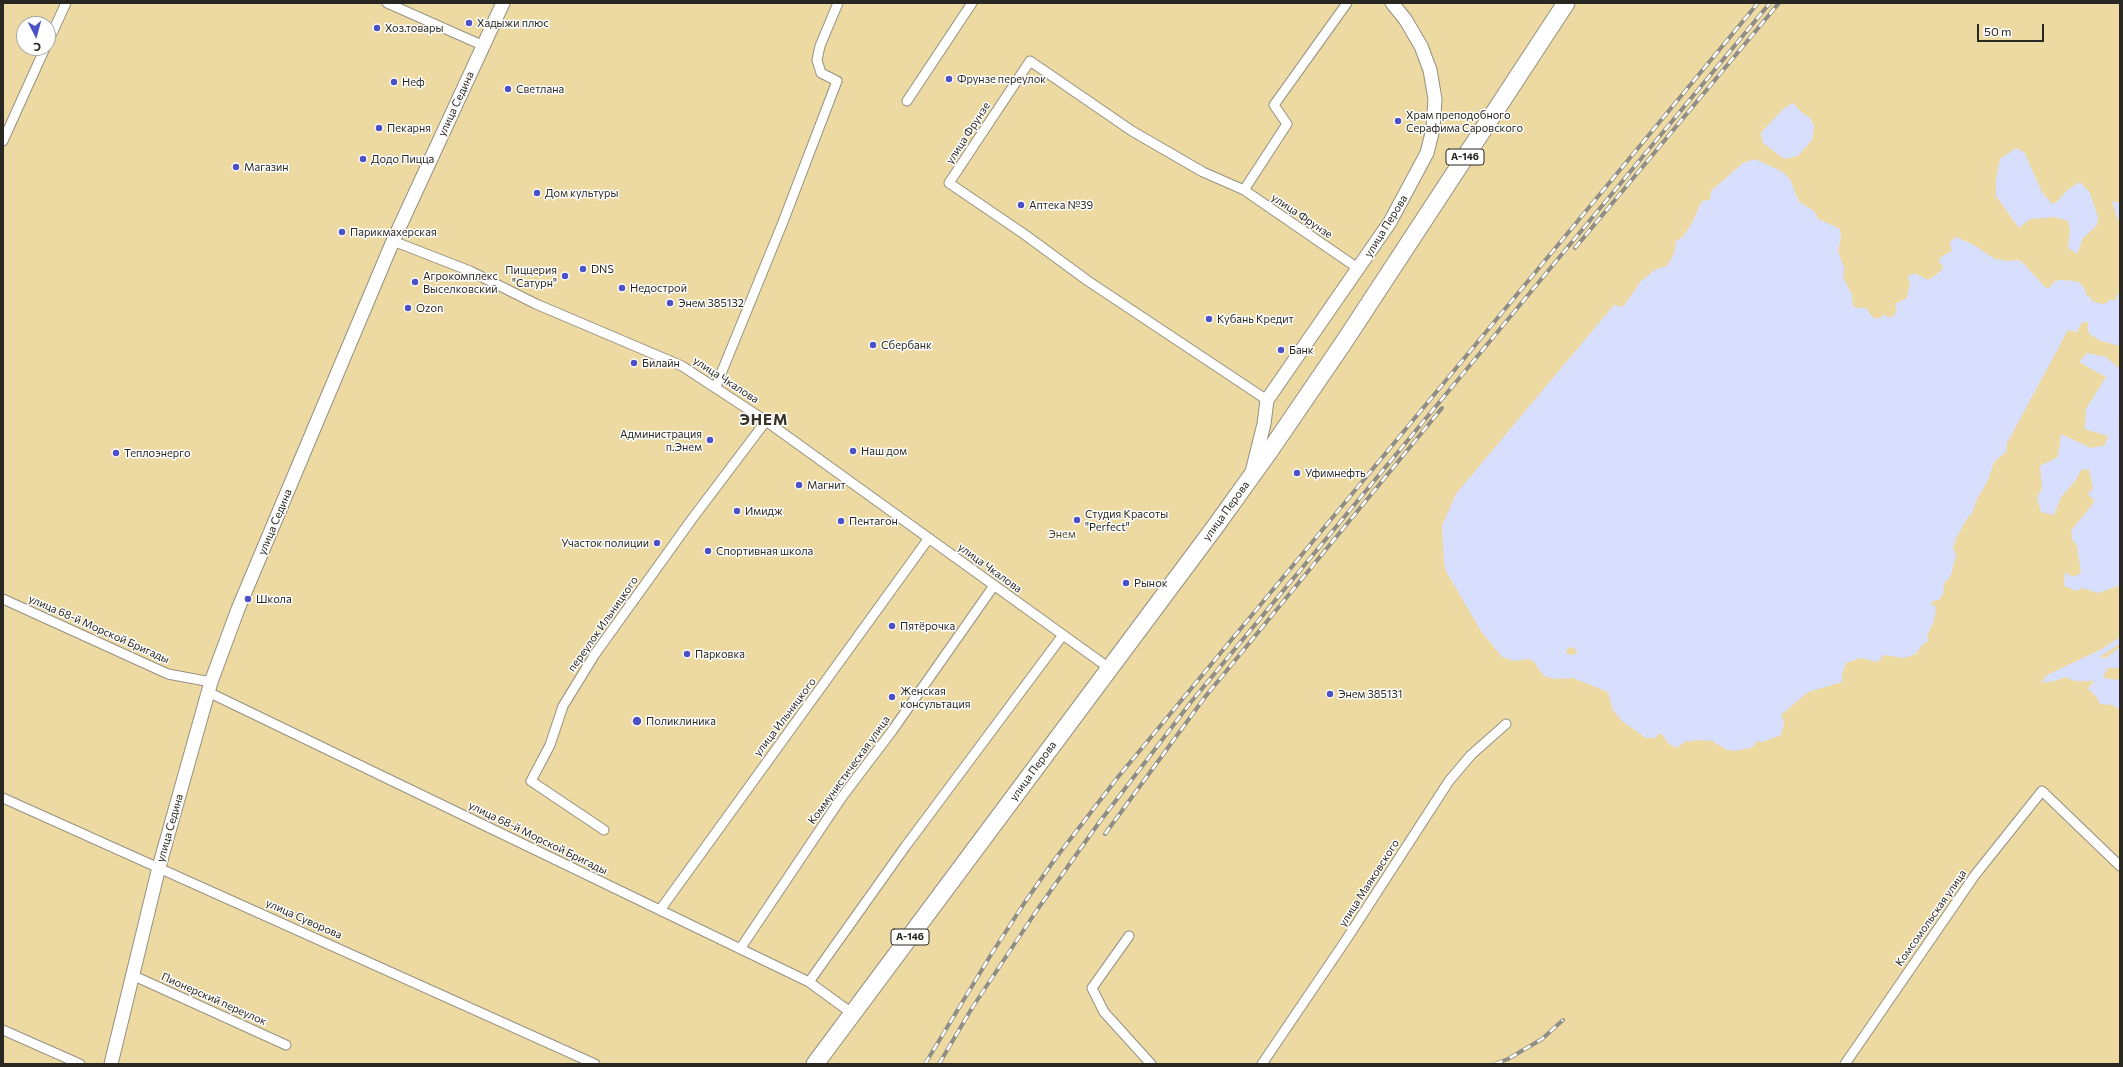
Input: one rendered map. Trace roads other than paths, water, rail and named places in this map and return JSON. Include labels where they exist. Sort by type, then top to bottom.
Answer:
[{"type":"highway","name":"улица Перова","points":[[815,1064],[1250,477],[1365,311],[1566,3]]},
{"type":"street","points":[[56,25],[66,3]]},
{"type":"street","points":[[387,3],[484,46]]},
{"type":"street","name":"улица Седина","points":[[111,1064],[158,867],[209,687],[238,609],[393,241],[457,99],[484,46],[503,3]]},
{"type":"street","points":[[716,386],[783,222],[837,82],[821,73],[816,60],[820,46],[838,3]]},
{"type":"street","points":[[907,101],[972,3]]},
{"type":"street","points":[[1244,190],[1287,124],[1274,105],[1347,3]]},
{"type":"street","name":"улица Перова","points":[[1250,477],[1262,431],[1267,400],[1359,269],[1390,222],[1427,153],[1434,129],[1435,99],[1430,70],[1421,46],[1405,19],[1392,3]]},
{"type":"street","points":[[3,141],[41,56]]},
{"type":"street","name":"улица Фрунзе","points":[[1267,400],[1088,282],[1024,234],[949,183],[1030,61],[1132,131],[1203,172],[1244,190],[1359,269]]},
{"type":"street","name":"улица Чкалова","points":[[393,241],[470,271],[536,304],[682,366],[716,386],[929,538],[993,587],[1109,668]]},
{"type":"street","name":"переулок Ильницкого","points":[[604,830],[531,781],[550,745],[563,706],[595,654],[692,519],[766,421]]},
{"type":"street","name":"улица Ильницкого","points":[[660,910],[929,538]]},
{"type":"street","name":"Коммунистическая улица","points":[[740,949],[842,797],[892,731],[993,587]]},
{"type":"street","name":"улица 68-й Морской Бригады","points":[[3,599],[168,674],[209,687],[809,982],[853,1014]]},
{"type":"street","points":[[809,982],[905,847],[1063,635]]},
{"type":"street","name":"улица Маяковского","points":[[1262,1064],[1346,940],[1449,781],[1471,754],[1506,724]]},
{"type":"street","name":"Комсомольская улица","points":[[1845,1064],[1975,875],[2042,791],[2120,866]]},
{"type":"street","name":"улица Суворова","points":[[3,798],[595,1064]]},
{"type":"street","points":[[1129,936],[1092,988],[1104,1012],[1151,1064]]},
{"type":"street","name":"Пионерский переулок","points":[[132,975],[286,1045]]},
{"type":"street","points":[[3,1030],[80,1064]]},
{"type":"water","points":[[1793,103],[1802,113],[1810,118],[1814,126],[1812,140],[1798,156],[1784,159],[1763,143],[1761,133],[1783,109]]},
{"type":"water","points":[[2016,148],[2024,152],[2042,192],[2052,204],[2058,201],[2067,190],[2080,182],[2090,193],[2098,217],[2097,225],[2083,238],[2077,254],[2068,248],[2070,232],[2068,221],[2055,217],[2030,219],[2019,228],[1996,196],[1996,179],[2000,159]]},
{"type":"water","points":[[1755,159],[1783,172],[1790,179],[1799,202],[1814,211],[1818,219],[1840,229],[1841,236],[1838,251],[1844,268],[1843,278],[1852,294],[1853,306],[1856,308],[1867,308],[1874,318],[1881,318],[1884,314],[1888,317],[1893,317],[1897,310],[1895,304],[1907,298],[1910,284],[1908,276],[1914,273],[1928,280],[1940,272],[1943,267],[1939,261],[1942,256],[1952,251],[1950,242],[1956,237],[1972,244],[1995,259],[2009,261],[2018,260],[2022,262],[2045,287],[2049,288],[2055,281],[2074,281],[2080,283],[2085,290],[2086,295],[2090,297],[2092,301],[2102,304],[2107,303],[2109,300],[2116,300],[2117,295],[2120,293],[2120,346],[2101,341],[2091,335],[2088,331],[2088,322],[2082,322],[2077,332],[2068,330],[2007,443],[2006,452],[1994,462],[1987,482],[1977,499],[1972,513],[1968,517],[1956,538],[1953,548],[1956,555],[1951,575],[1944,584],[1943,594],[1939,600],[1932,601],[1931,604],[1936,607],[1934,621],[1927,636],[1928,641],[1922,645],[1916,654],[1903,658],[1884,655],[1877,662],[1861,658],[1846,663],[1842,674],[1842,682],[1808,692],[1781,715],[1784,722],[1781,735],[1762,742],[1756,741],[1754,746],[1751,748],[1733,751],[1725,749],[1712,741],[1697,740],[1684,742],[1677,748],[1669,744],[1662,734],[1659,734],[1655,738],[1646,738],[1622,721],[1613,710],[1608,692],[1573,678],[1554,679],[1544,676],[1533,661],[1528,659],[1515,661],[1502,657],[1481,631],[1446,571],[1442,526],[1456,494],[1614,305],[1623,307],[1641,281],[1656,269],[1667,266],[1674,254],[1676,241],[1682,238],[1692,223],[1702,201],[1710,200],[1711,191],[1743,163]],"holes":[[[1570,647],[1577,651],[1575,655],[1567,654],[1566,650]]]},
{"type":"water","points":[[2112,201],[2120,203],[2120,223],[2117,217]]},
{"type":"water","points":[[2087,353],[2106,357],[2120,369],[2120,417],[2118,424],[2120,426],[2120,582],[2118,586],[2098,593],[2082,588],[2077,591],[2064,586],[2065,572],[2073,577],[2081,573],[2077,546],[2072,539],[2071,531],[2095,501],[2088,494],[2093,488],[2089,469],[2081,470],[2076,480],[2061,497],[2054,515],[2041,512],[2037,498],[2042,488],[2040,466],[2058,457],[2061,434],[2091,448],[2105,445],[2108,436],[2085,429],[2086,409],[2106,377],[2079,362]]},
{"type":"water","points":[[2120,637],[2120,644],[2099,657],[2106,658],[2120,647],[2120,668],[2107,668],[2103,678],[2120,680],[2120,710],[2112,705],[2100,704],[2096,696],[2088,689],[2094,681],[2075,681],[2066,677],[2041,683],[2047,675],[2102,649]]},
{"type":"railway","points":[[925,1064],[992,953],[1025,902],[1055,859],[1118,777],[1758,3]]},
{"type":"railway","points":[[939,1064],[972,1008],[1037,910],[1098,824],[1191,702],[1770,3]]},
{"type":"railway","points":[[1575,248],[1779,3]]},
{"type":"railway","points":[[1105,834],[1205,697],[1442,408]]},
{"type":"railway","points":[[1495,1064],[1508,1059],[1542,1039],[1563,1020]]},
{"type":"place","name":"Хадыжи плюс","points":[[469,23]]},
{"type":"place","name":"Хоз.товары","points":[[377,28]]},
{"type":"place","name":"Фрунзе переулок","points":[[949,79]]},
{"type":"place","name":"Неф","points":[[394,82]]},
{"type":"place","name":"Светлана","points":[[508,89]]},
{"type":"place","name":"Храм преподобного Серафима Саровского","points":[[1398,121]]},
{"type":"place","name":"Пекарня","points":[[379,128]]},
{"type":"place","name":"Додо Пицца","points":[[363,159]]},
{"type":"place","name":"Магазин","points":[[236,167]]},
{"type":"place","name":"Дом культуры","points":[[537,193]]},
{"type":"place","name":"Аптека №39","points":[[1021,205]]},
{"type":"place","name":"Парикмахерская","points":[[342,232]]},
{"type":"place","name":"DNS","points":[[583,269]]},
{"type":"place","name":"Пиццерия \"Сатурн\"","points":[[565,276]]},
{"type":"place","name":"Агрокомплекс Выселковский","points":[[415,282]]},
{"type":"place","name":"Недострой","points":[[622,288]]},
{"type":"place","name":"Энем 385132","points":[[670,303]]},
{"type":"place","name":"Ozon","points":[[408,308]]},
{"type":"place","name":"Кубань Кредит","points":[[1209,319]]},
{"type":"place","name":"Сбербанк","points":[[873,345]]},
{"type":"place","name":"Банк","points":[[1281,350]]},
{"type":"place","name":"Билайн","points":[[634,363]]},
{"type":"place","name":"Администрация п.Энем","points":[[710,440]]},
{"type":"place","name":"Наш дом","points":[[853,451]]},
{"type":"place","name":"Теплоэнерго","points":[[116,453]]},
{"type":"place","name":"Уфимнефть","points":[[1297,473]]},
{"type":"place","name":"Магнит","points":[[799,485]]},
{"type":"place","name":"Имидж","points":[[737,511]]},
{"type":"place","name":"Студия Красоты \"Perfect\"","points":[[1077,520]]},
{"type":"place","name":"Пентагон","points":[[841,521]]},
{"type":"place","name":"Участок полиции","points":[[657,543]]},
{"type":"place","name":"Спортивная школа","points":[[708,551]]},
{"type":"place","name":"Рынок","points":[[1126,583]]},
{"type":"place","name":"Школа","points":[[248,599]]},
{"type":"place","name":"Пятёрочка","points":[[892,626]]},
{"type":"place","name":"Парковка","points":[[687,654]]},
{"type":"place","name":"Энем 385131","points":[[1330,694]]},
{"type":"place","name":"Женская консультация","points":[[892,697]]},
{"type":"place","name":"Поликлиника","points":[[637,721]]},
{"type":"district","name":"ЭНЕМ","points":[[764,420]]},
{"type":"park label","name":"Энем","points":[[1062,534]]}]
